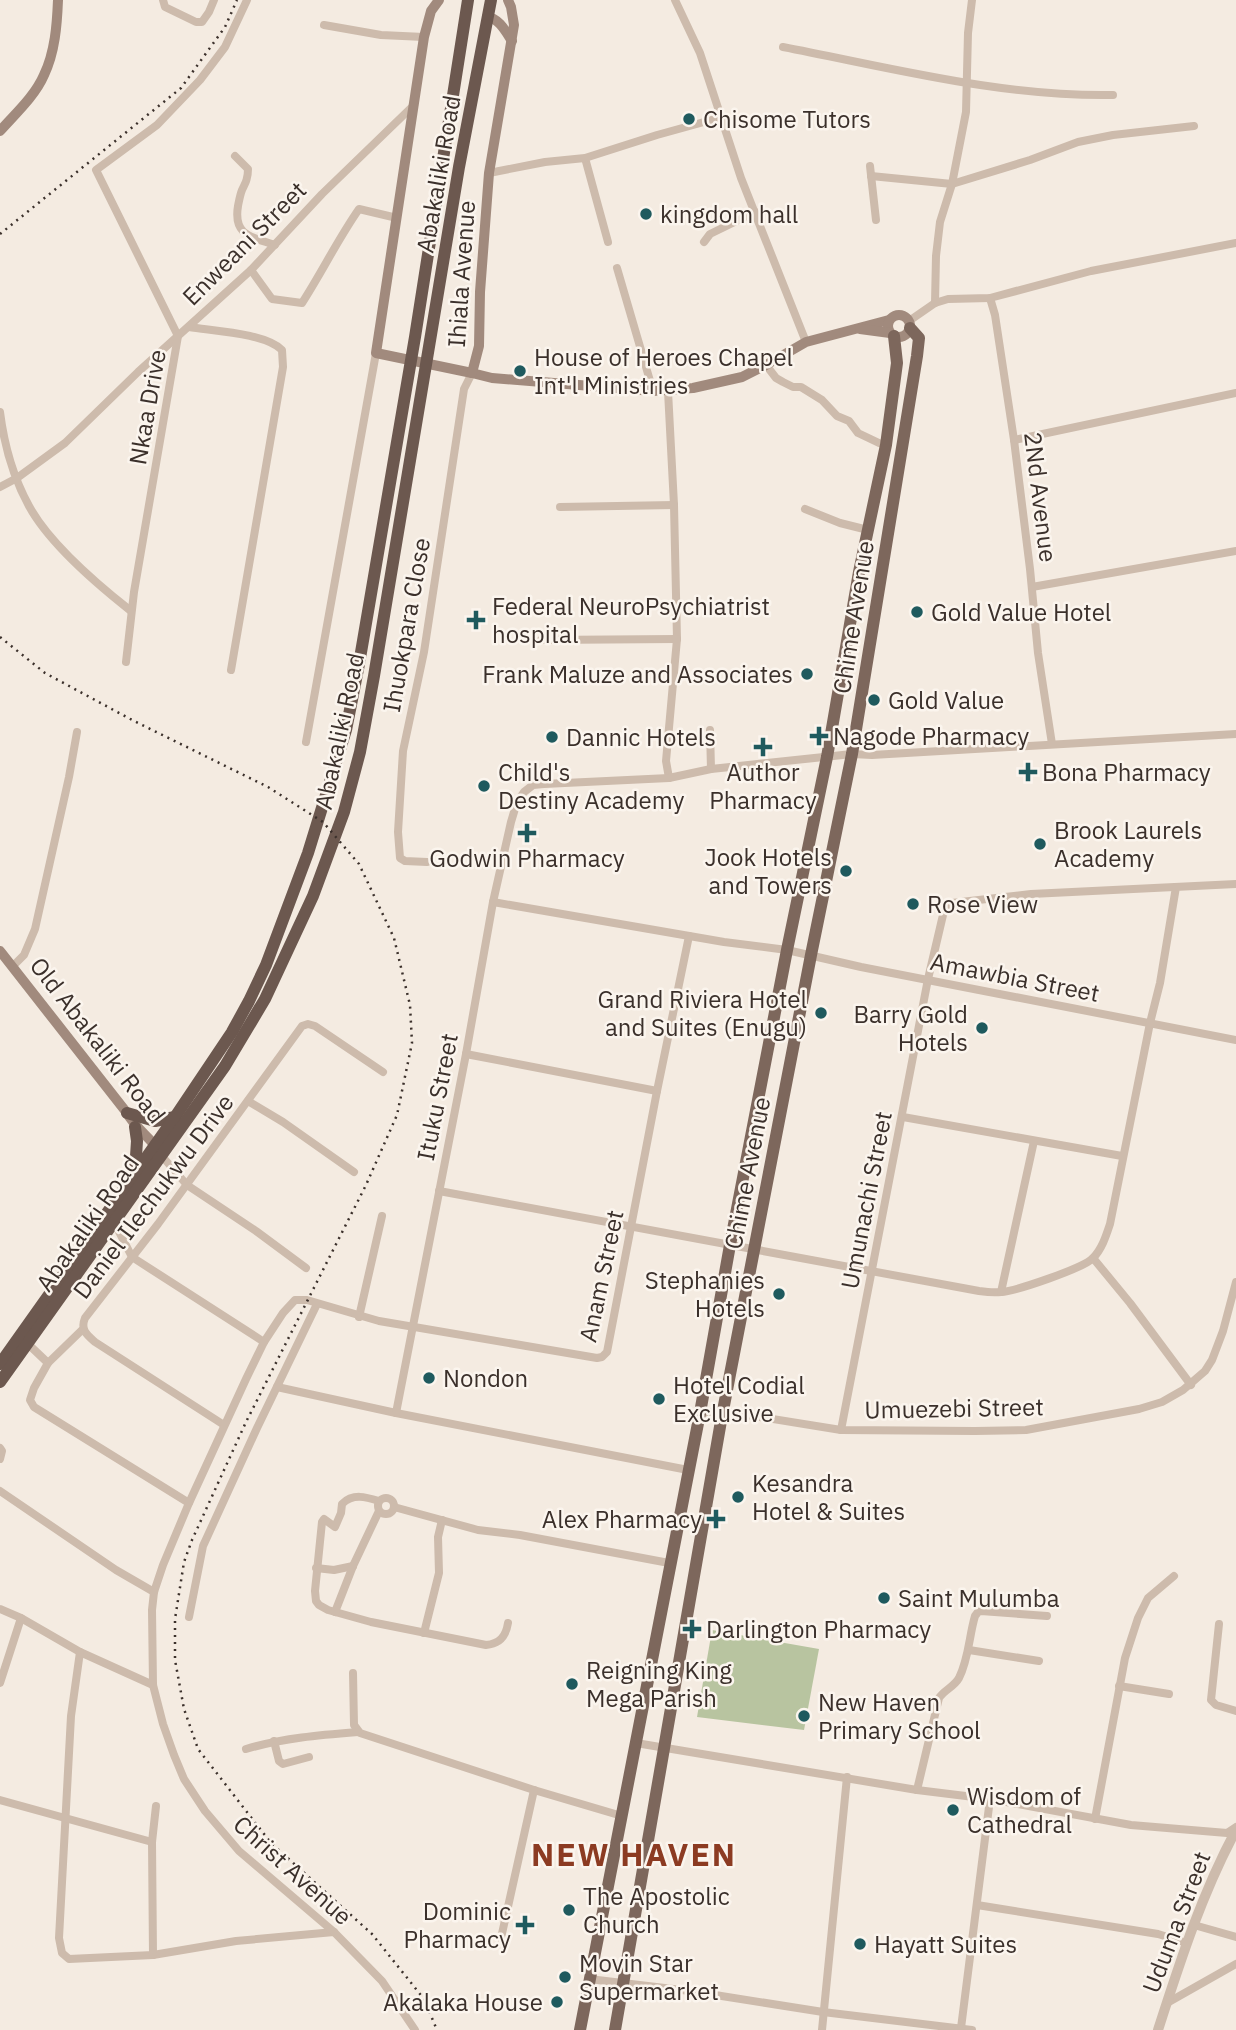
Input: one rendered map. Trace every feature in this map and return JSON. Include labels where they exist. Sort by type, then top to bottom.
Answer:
[{"type":"highway","name":"Abakaliki Road","points":[[0,1382],[114,1222],[175,1117],[214,1060],[249,1001],[266,965],[325,803],[346,730],[359,664],[415,337],[468,0]]},
{"type":"highway","name":"Abakaliki Road","points":[[0,1364],[135,1173],[158,1150],[231,1058],[275,979],[313,896],[344,812],[365,726],[459,167],[491,0]]},
{"type":"highway","points":[[127,1113],[155,1121],[175,1117]]},
{"type":"highway","points":[[135,1127],[135,1173]]},
{"type":"main road","points":[[0,131],[44,77],[53,50],[58,0]]},
{"type":"main road","points":[[439,0],[431,11],[424,37],[376,353],[472,373]]},
{"type":"main road","name":"Ihiala Avenue","points":[[512,2],[512,41],[489,173],[480,292],[479,346],[472,373],[492,379],[668,391],[742,377],[806,341],[890,320]]},
{"type":"main road","points":[[488,17],[496,20],[512,41]]},
{"type":"main road","points":[[854,328],[892,335],[905,336],[910,324],[906,317],[897,315],[890,320],[888,329],[892,335]]},
{"type":"main road","name":"Chime Avenue","points":[[615,2030],[723,1411],[810,955],[852,754],[917,356],[919,338],[910,324]]},
{"type":"main road","name":"Chime Avenue","points":[[580,2030],[787,950],[827,757],[859,572],[886,444],[897,363],[892,335]]},
{"type":"main road","name":"Old Abakaliki Road","points":[[0,951],[127,1113],[135,1127],[158,1150]]},
{"type":"street","points":[[163,0],[165,7],[202,23],[214,0]]},
{"type":"street","name":"Nkaa Drive","points":[[125,662],[131,611],[178,336],[96,170],[157,125],[200,80],[225,47],[247,0]]},
{"type":"street","points":[[675,0],[700,52],[741,178],[806,341]]},
{"type":"street","points":[[934,303],[940,222],[952,184],[966,111],[971,0]]},
{"type":"street","points":[[324,25],[381,36],[424,37]]},
{"type":"street","points":[[783,47],[968,83],[1070,96],[1113,95]]},
{"type":"street","name":"Enweani Street","points":[[0,487],[18,478],[65,443],[138,372],[251,270],[322,194],[414,105]]},
{"type":"street","points":[[489,173],[545,162],[585,158],[722,117]]},
{"type":"street","points":[[872,176],[952,184],[1078,142],[1113,135],[1194,126]]},
{"type":"street","points":[[235,156],[247,169],[248,177],[239,200],[236,216],[238,225],[241,231],[250,236],[275,244]]},
{"type":"street","points":[[585,158],[608,242]]},
{"type":"street","points":[[870,166],[876,220]]},
{"type":"street","points":[[251,270],[272,299],[302,303],[359,208],[397,218]]},
{"type":"street","points":[[704,242],[710,234],[755,212]]},
{"type":"street","points":[[910,324],[934,303],[948,299],[990,298],[1091,271],[1236,243]]},
{"type":"street","points":[[617,268],[653,391]]},
{"type":"street","name":"2Nd Avenue","points":[[990,298],[997,325],[1014,440],[1038,653],[1052,744]]},
{"type":"street","points":[[189,327],[257,339],[276,344],[282,351],[283,367],[231,670]]},
{"type":"street","points":[[306,741],[376,353]]},
{"type":"street","points":[[766,365],[776,378],[793,387],[801,387],[822,400],[837,416],[849,421],[858,433],[886,444]]},
{"type":"street","name":"Ihuokpara Close","points":[[427,862],[405,861],[400,858],[398,832],[402,751],[424,652],[464,388],[472,373]]},
{"type":"street","points":[[668,391],[677,639],[666,761],[669,778],[710,769],[852,754],[1236,734]]},
{"type":"street","points":[[1014,440],[1236,393]]},
{"type":"street","points":[[0,412],[4,441],[29,506],[45,529],[80,568],[131,611]]},
{"type":"street","points":[[559,507],[674,505]]},
{"type":"street","points":[[806,509],[840,523],[868,530]]},
{"type":"street","points":[[1032,587],[1236,551]]},
{"type":"street","points":[[541,640],[677,639]]},
{"type":"street","points":[[710,730],[710,769]]},
{"type":"street","points":[[13,966],[24,955],[35,929],[77,732]]},
{"type":"street","name":"Ituku Street","points":[[396,1413],[493,902],[517,802],[533,785],[669,778]]},
{"type":"street","points":[[439,1191],[979,1291],[1019,1289],[1083,1265],[1100,1250],[1110,1224],[1122,1156],[1160,984],[1176,887],[1236,884]]},
{"type":"street","name":"Umunachi Street","points":[[841,1430],[928,979],[946,907],[952,903],[1031,894],[1176,887]]},
{"type":"street","name":"Amawbia Street","points":[[493,902],[724,942],[787,950],[861,967],[1236,1040]]},
{"type":"street","name":"Anam Street","points":[[295,1300],[307,1300],[359,1317],[603,1357],[607,1352],[613,1326],[689,936]]},
{"type":"street","name":"Daniel Ilechukwu Drive","points":[[224,1425],[95,1342],[83,1329],[85,1318],[158,1224],[304,1024],[315,1027],[383,1072]]},
{"type":"street","points":[[466,1054],[657,1091]]},
{"type":"street","points":[[248,1101],[354,1172]]},
{"type":"street","points":[[903,1117],[1122,1156]]},
{"type":"street","points":[[1001,1292],[1034,1140]]},
{"type":"street","points":[[158,1150],[187,1185],[306,1268]]},
{"type":"street","points":[[359,1317],[382,1216]]},
{"type":"street","points":[[114,1222],[132,1257],[264,1342]]},
{"type":"street","points":[[1093,1258],[1191,1385]]},
{"type":"street","name":"Umuezebi Street","points":[[700,1413],[723,1411],[841,1430],[975,1431],[1026,1430],[1139,1409],[1162,1402],[1191,1385],[1205,1371],[1212,1360],[1234,1300],[1236,1282]]},
{"type":"street","name":"Christ Avenue","points":[[295,1300],[264,1342],[224,1425],[163,1565],[155,1591],[151,1624],[153,1685],[174,1755],[184,1779],[205,1811],[239,1851],[334,1932],[382,1981],[415,2030]]},
{"type":"street","points":[[189,1617],[203,1546],[317,1304]]},
{"type":"street","points":[[83,1329],[48,1363],[30,1400],[34,1407],[189,1503]]},
{"type":"street","points":[[27,1343],[48,1363]]},
{"type":"street","points":[[277,1387],[688,1470]]},
{"type":"street","points":[[0,1448],[0,1459]]},
{"type":"street","points":[[0,1491],[116,1570],[155,1591]]},
{"type":"street","points":[[394,1507],[388,1514],[360,1496],[352,1497],[342,1504],[335,1527],[324,1519],[316,1568],[316,1601],[319,1605],[371,1622],[493,1644],[507,1633],[508,1623]]},
{"type":"street","points":[[335,1612],[379,1506],[387,1497],[393,1501],[394,1507]]},
{"type":"street","points":[[394,1507],[463,1527],[669,1563]]},
{"type":"street","points":[[424,1633],[439,1573],[438,1537],[442,1520]]},
{"type":"street","points":[[316,1568],[334,1570],[352,1566]]},
{"type":"street","points":[[1096,1819],[1125,1658],[1145,1601],[1174,1576]]},
{"type":"street","points":[[0,1609],[80,1652],[153,1685]]},
{"type":"street","points":[[917,1790],[939,1698],[959,1678],[978,1612],[1047,1616]]},
{"type":"street","points":[[0,1683],[21,1618]]},
{"type":"street","points":[[1219,1624],[1211,1700],[1236,1711]]},
{"type":"street","points":[[968,1650],[1039,1661]]},
{"type":"street","points":[[80,1652],[71,1716],[60,1911],[59,1938],[62,1953],[69,1959],[153,1955],[236,1941],[334,1932]]},
{"type":"street","points":[[353,1673],[354,1725],[358,1731]]},
{"type":"street","points":[[1119,1686],[1168,1694]]},
{"type":"street","points":[[246,1749],[274,1741],[358,1731],[390,1744],[622,1816]]},
{"type":"street","points":[[274,1741],[279,1761],[283,1764],[309,1757]]},
{"type":"street","points":[[636,1743],[917,1790],[990,1799],[1096,1819],[1191,1831],[1227,1833],[1236,1829]]},
{"type":"street","points":[[822,2030],[847,1777]]},
{"type":"street","points":[[502,1937],[534,1790]]},
{"type":"street","points":[[961,2028],[990,1799]]},
{"type":"street","points":[[0,1800],[152,1842]]},
{"type":"street","points":[[153,1955],[152,1842],[156,1806]]},
{"type":"street","name":"Uduma Street","points":[[1158,2030],[1187,1943],[1231,1850],[1236,1829]]},
{"type":"street","points":[[977,1905],[1158,1934],[1187,1943]]},
{"type":"street","points":[[1194,1925],[1236,1937]]},
{"type":"street","points":[[1167,2003],[1236,1964]]},
{"type":"street","points":[[589,1979],[690,1991],[823,2012],[886,2018],[910,2026],[972,2030]]},
{"type":"green space","points":[[712,1630],[819,1649],[804,1730],[697,1717]]},
{"type":"railway","points":[[0,234],[181,88],[225,27],[237,0]]},
{"type":"railway","points":[[0,637],[45,673],[134,721],[268,787],[323,822],[359,864],[394,938],[410,1005],[412,1043],[397,1115],[366,1185],[246,1422],[192,1540],[184,1562],[175,1619],[175,1660],[184,1709],[198,1749],[271,1843],[372,1934],[424,1999],[437,2030]]},
{"type":"place","name":"Chisome Tutors","points":[[689,119]]},
{"type":"place","name":"kingdom hall","points":[[646,214]]},
{"type":"place","name":"House of Heroes Chapel Int'l Ministries","points":[[520,371]]},
{"type":"place","name":"Gold Value Hotel","points":[[917,612]]},
{"type":"place","name":"Federal NeuroPsychiatrist hospital","points":[[476,620]]},
{"type":"place","name":"Frank Maluze and Associates","points":[[807,674]]},
{"type":"place","name":"Gold Value","points":[[874,700]]},
{"type":"place","name":"Nagode Pharmacy","points":[[819,736]]},
{"type":"place","name":"Dannic Hotels","points":[[552,737]]},
{"type":"place","name":"Author Pharmacy","points":[[763,747]]},
{"type":"place","name":"Bona Pharmacy","points":[[1028,772]]},
{"type":"place","name":"Child's Destiny Academy","points":[[484,786]]},
{"type":"place","name":"Godwin Pharmacy","points":[[527,833]]},
{"type":"place","name":"Brook Laurels Academy","points":[[1040,844]]},
{"type":"place","name":"Jook Hotels and Towers","points":[[846,871]]},
{"type":"place","name":"Rose View","points":[[913,904]]},
{"type":"place","name":"Grand Riviera Hotel and Suites (Enugu)","points":[[821,1013]]},
{"type":"place","name":"Barry Gold Hotels","points":[[982,1028]]},
{"type":"place","name":"Stephanies Hotels","points":[[779,1294]]},
{"type":"place","name":"Nondon","points":[[429,1378]]},
{"type":"place","name":"Hotel Codial Exclusive","points":[[659,1399]]},
{"type":"place","name":"Kesandra Hotel & Suites","points":[[738,1497]]},
{"type":"place","name":"Alex Pharmacy","points":[[716,1519]]},
{"type":"place","name":"Saint Mulumba","points":[[884,1598]]},
{"type":"place","name":"Darlington Pharmacy","points":[[692,1629]]},
{"type":"place","name":"Reigning King Mega Parish","points":[[572,1684]]},
{"type":"place","name":"New Haven Primary School","points":[[804,1716]]},
{"type":"place","name":"Wisdom of Cathedral","points":[[953,1810]]},
{"type":"place","name":"The Apostolic Church","points":[[569,1910]]},
{"type":"place","name":"Dominic Pharmacy","points":[[525,1925]]},
{"type":"place","name":"Hayatt Suites","points":[[860,1944]]},
{"type":"place","name":"Movin Star Supermarket","points":[[565,1977]]},
{"type":"place","name":"Akalaka House","points":[[557,2002]]},
{"type":"district","name":"NEW HAVEN","points":[[634,1854]]}]
